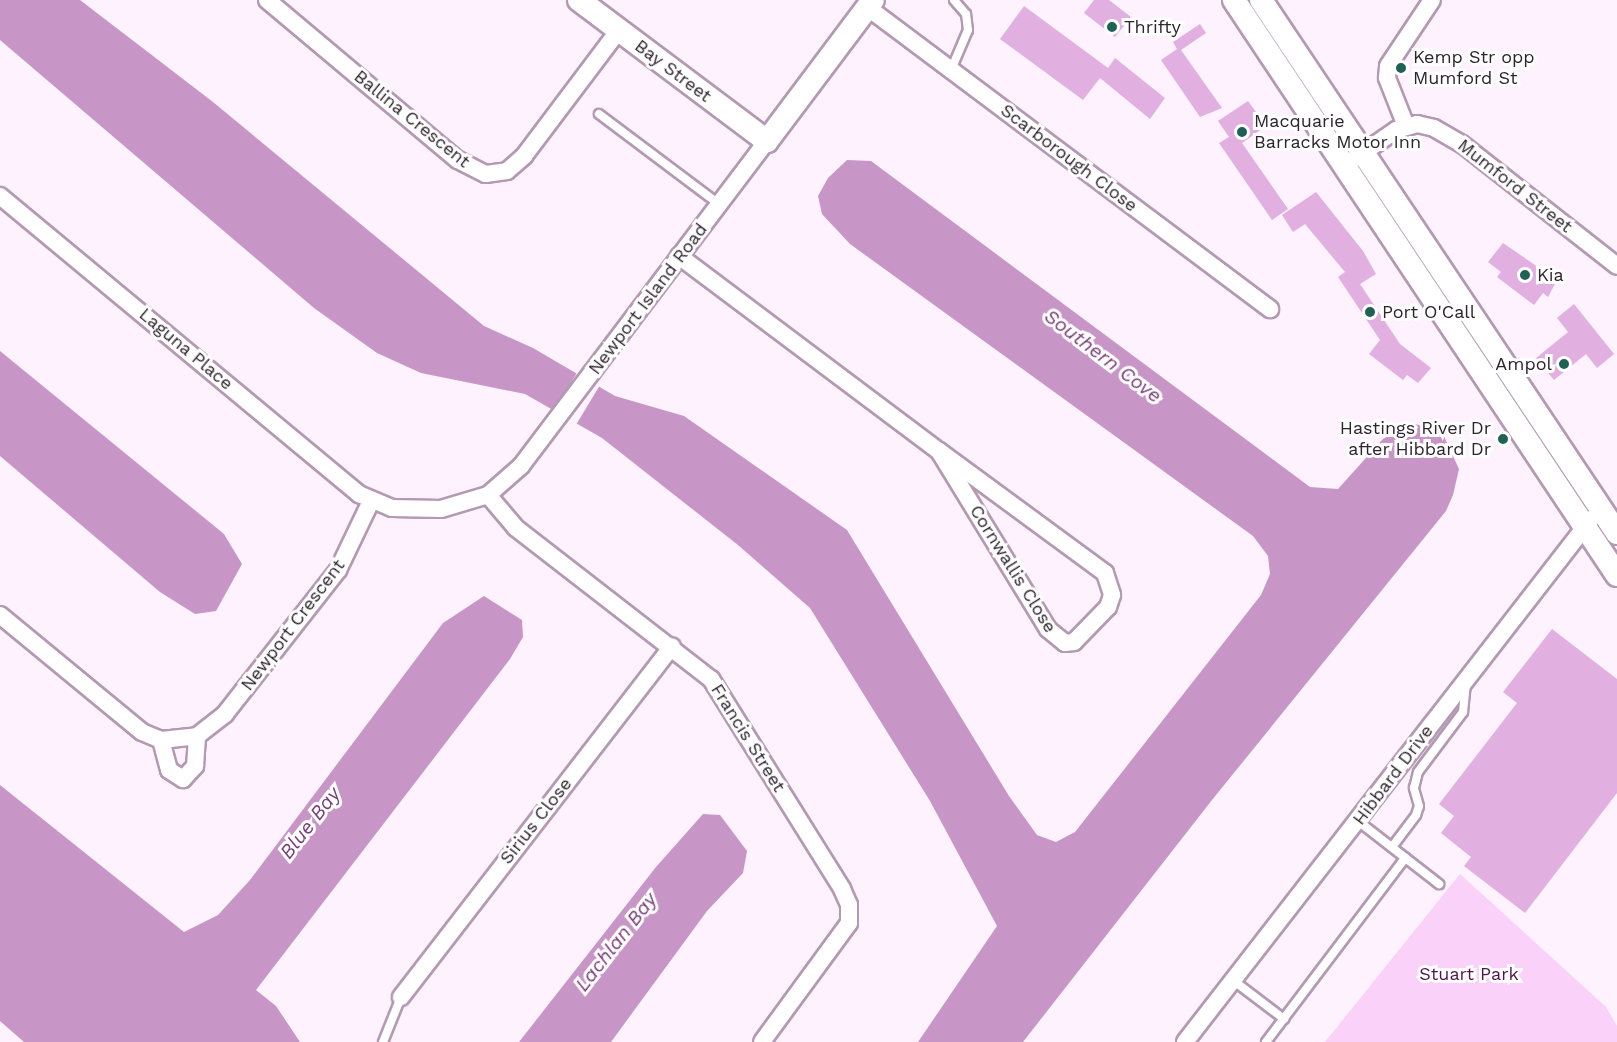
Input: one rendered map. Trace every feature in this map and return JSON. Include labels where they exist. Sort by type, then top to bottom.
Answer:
[{"type":"main road","name":"Bay Street","points":[[579,0],[767,141]]},
{"type":"main road","points":[[1234,0],[1617,575]]},
{"type":"main road","points":[[1261,0],[1617,533]]},
{"type":"main road","name":"Newport Island Road","points":[[767,141],[870,3]]},
{"type":"street","name":"Ballina Crescent","points":[[267,0],[458,160],[486,174],[507,171],[524,156],[619,30]]},
{"type":"street","points":[[1344,166],[1406,126],[1386,78],[1388,66],[1400,43],[1432,0]]},
{"type":"street","name":"Scarborough Close","points":[[870,3],[951,70],[1270,309]]},
{"type":"street","name":"Mumford Street","points":[[1406,126],[1425,125],[1462,144],[1617,266]]},
{"type":"street","name":"Newport Island Road","points":[[371,501],[417,511],[441,509],[488,495],[505,484],[556,421],[767,141]]},
{"type":"street","name":"Laguna Place","points":[[0,196],[163,329],[347,486],[371,501]]},
{"type":"street","name":"Cornwallis Close","points":[[679,256],[1105,573],[1112,596],[1108,607],[1074,642],[1065,643],[1048,629],[939,451]]},
{"type":"street","name":"Francis Street","points":[[488,495],[516,528],[702,669],[719,690],[849,905],[849,923],[841,939],[762,1042]]},
{"type":"street","name":"Newport Crescent","points":[[197,736],[225,714],[338,570],[371,501]]},
{"type":"street","name":"Hibbard Drive","points":[[1185,1042],[1584,526],[1601,509]]},
{"type":"street","points":[[0,615],[126,720],[161,740],[197,736],[195,766],[183,779],[169,770],[161,740]]},
{"type":"street","name":"Sirius Close","points":[[401,997],[672,646]]},
{"type":"lane","points":[[951,70],[968,30],[966,14],[954,0]]},
{"type":"lane","points":[[599,114],[719,204]]},
{"type":"lane","points":[[1392,848],[1416,815],[1419,806],[1414,788],[1418,772],[1463,712],[1466,679]]},
{"type":"lane","points":[[1358,821],[1439,884]]},
{"type":"lane","points":[[1266,1042],[1405,858]]},
{"type":"lane","points":[[1233,981],[1284,1019]]},
{"type":"lane","points":[[383,1042],[401,997]]},
{"type":"green space","name":"Stuart Park","points":[[1460,874],[1606,1007],[1617,1026],[1617,1042],[1325,1042]]},
{"type":"water","name":"Southern Cove","points":[[0,0],[80,0],[213,102],[484,326],[533,348],[615,396],[684,416],[847,530],[1009,796],[1037,835],[1056,842],[1075,832],[1261,595],[1270,574],[1268,556],[1253,536],[850,244],[822,214],[818,196],[828,178],[847,160],[871,161],[1310,487],[1338,489],[1383,439],[1412,423],[1442,432],[1459,469],[1453,495],[1446,511],[1212,800],[1023,1042],[918,1042],[997,926],[930,801],[810,608],[738,545],[602,438],[525,394],[421,373],[377,353],[314,308],[0,40]]},
{"type":"water","points":[[0,351],[224,534],[242,564],[216,611],[195,614],[160,592],[0,456]]},
{"type":"water","name":"Blue Bay","points":[[484,596],[522,620],[523,637],[510,659],[256,990],[276,1006],[300,1042],[24,1042],[0,1021],[0,785],[184,932],[218,915],[250,880],[443,623]]},
{"type":"water","name":"Lachlan Bay","points":[[703,814],[720,815],[747,851],[743,873],[707,911],[611,1042],[519,1042],[656,867]]},
{"type":"pier","points":[[578,371],[600,384],[575,426],[553,413]]},
{"type":"building","name":"Thrifty","points":[[1094,0],[1109,0],[1131,17],[1115,37],[1084,13]]},
{"type":"building","points":[[1024,6],[1108,68],[1115,58],[1165,98],[1150,119],[1100,78],[1083,100],[1000,39]]},
{"type":"building","points":[[1200,24],[1206,33],[1181,50],[1222,108],[1200,117],[1161,60],[1177,49],[1173,42]]},
{"type":"building","points":[[1248,101],[1266,126],[1242,143],[1288,209],[1272,220],[1219,143],[1229,137],[1218,121]]},
{"type":"building","points":[[1316,192],[1363,251],[1376,274],[1360,284],[1400,344],[1431,368],[1418,383],[1407,375],[1403,380],[1369,354],[1380,340],[1338,277],[1345,272],[1305,224],[1293,232],[1282,215]]},
{"type":"building","name":"Kia","points":[[1503,243],[1557,280],[1548,297],[1543,293],[1534,305],[1497,277],[1501,272],[1488,262]]},
{"type":"building","points":[[1574,304],[1614,354],[1597,368],[1586,354],[1554,380],[1536,358],[1568,332],[1557,318]]},
{"type":"building","points":[[1552,629],[1617,679],[1617,793],[1525,913],[1464,866],[1471,857],[1441,833],[1454,816],[1439,804],[1517,703],[1503,692]]},
{"type":"place","name":"Thrifty","points":[[1112,27]]},
{"type":"place","name":"Kemp Str opp Mumford St","points":[[1401,68]]},
{"type":"place","name":"Macquarie Barracks Motor Inn","points":[[1242,132]]},
{"type":"place","name":"Kia","points":[[1525,275]]},
{"type":"place","name":"Port O'Call","points":[[1370,312]]},
{"type":"place","name":"Ampol","points":[[1564,364]]},
{"type":"place","name":"Hastings River Dr after Hibbard Dr","points":[[1503,439]]}]
